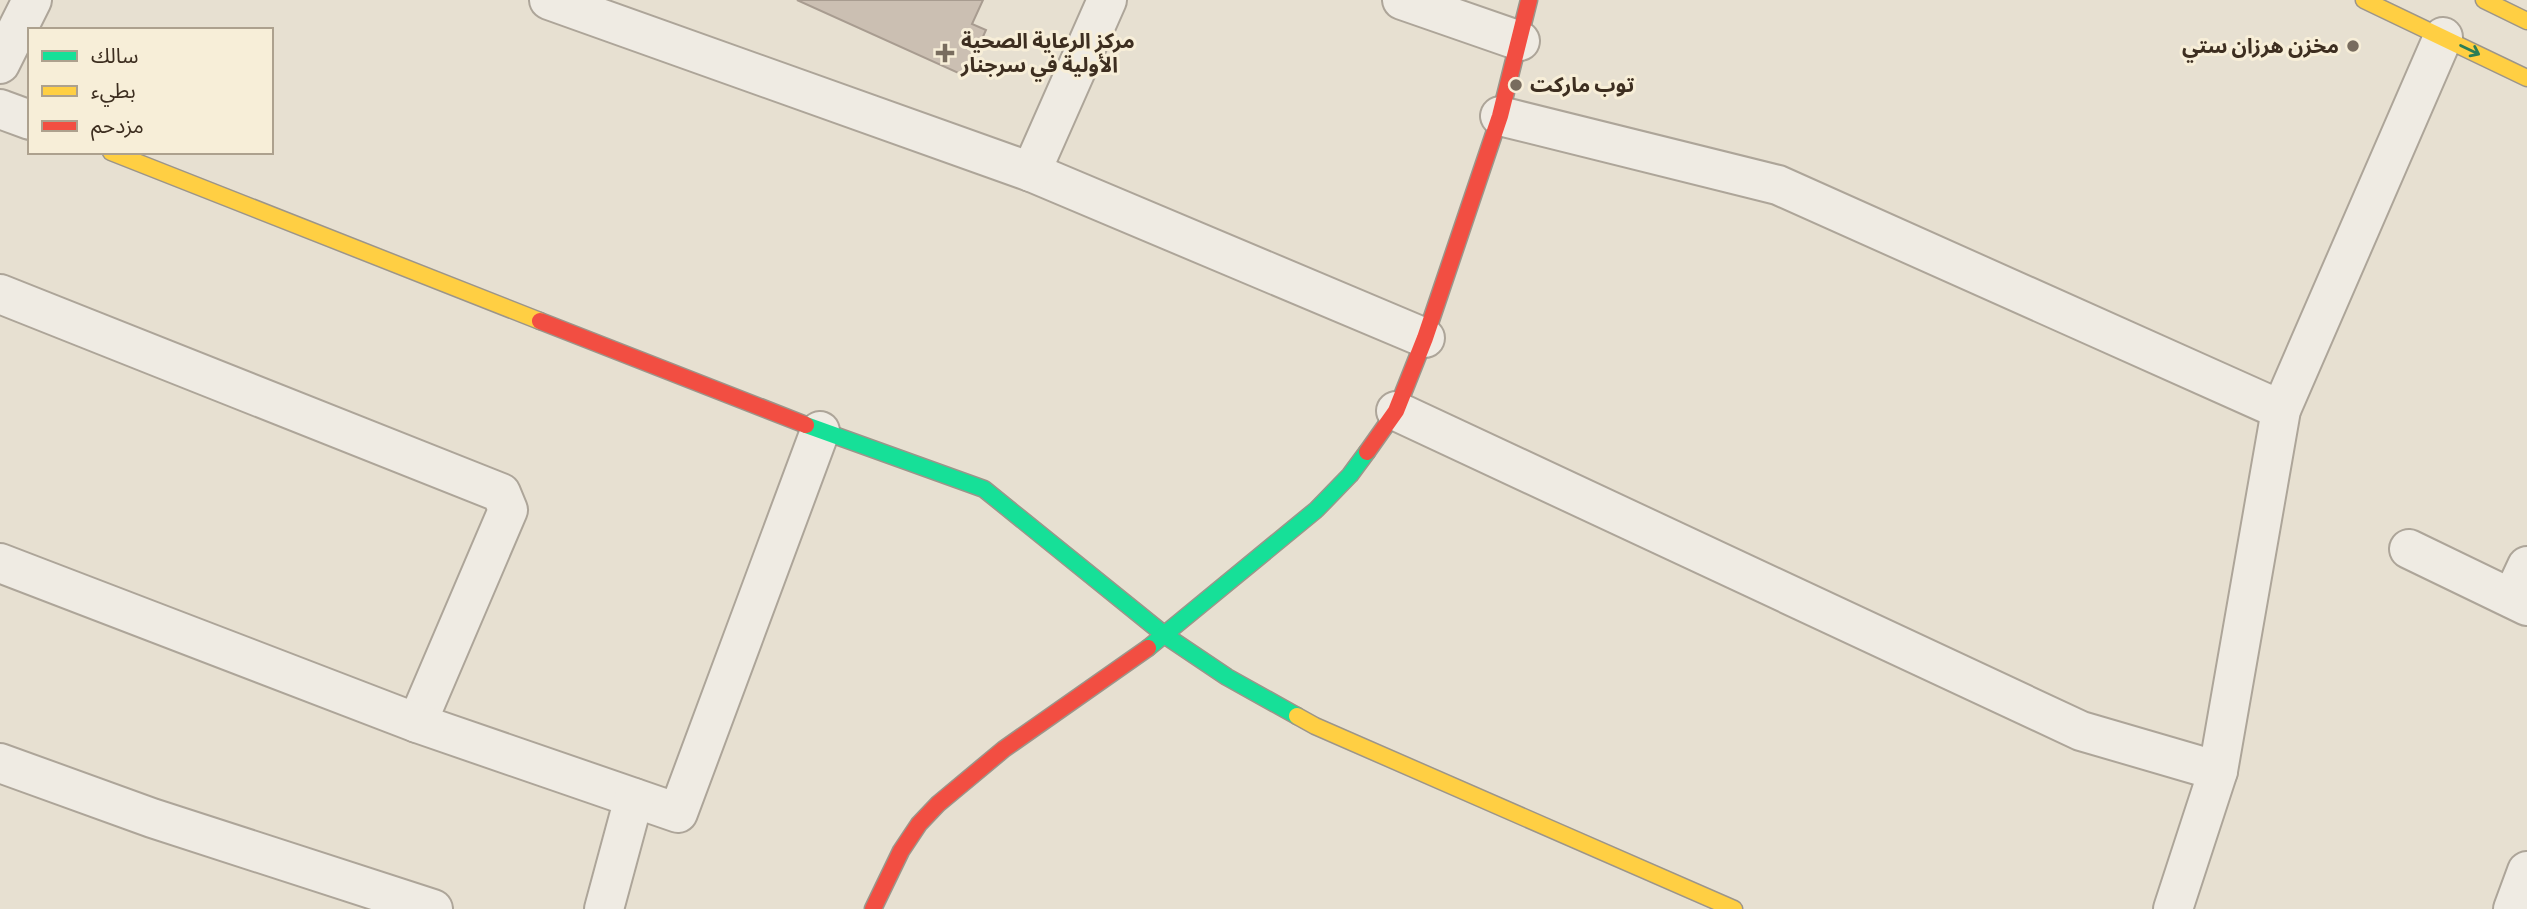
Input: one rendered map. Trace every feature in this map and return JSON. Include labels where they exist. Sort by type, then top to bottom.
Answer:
[{"type":"street","points":[[0,64],[32,0]]},
{"type":"street","points":[[1031,172],[1107,0]]},
{"type":"street","points":[[1402,0],[1520,41]]},
{"type":"street","points":[[873,909],[901,851],[919,824],[938,804],[1004,749],[1166,636],[1316,510],[1350,475],[1396,411],[1425,338],[1500,116],[1529,0]]},
{"type":"street","points":[[2364,0],[2527,78]]},
{"type":"street","points":[[2484,0],[2527,21]]},
{"type":"street","points":[[553,1],[1031,172],[1425,338]]},
{"type":"street","points":[[2174,909],[2218,771],[2281,410],[2443,37]]},
{"type":"street","points":[[0,108],[28,119]]},
{"type":"street","points":[[1500,116],[1778,185],[2281,410]]},
{"type":"street","points":[[116,154],[820,432],[984,489],[1166,636],[1227,677],[1315,726],[1734,909]]},
{"type":"street","points":[[0,294],[501,493],[508,510],[417,723]]},
{"type":"street","points":[[1396,411],[2081,732],[2218,771]]},
{"type":"street","points":[[0,563],[417,723],[678,813],[820,432]]},
{"type":"street","points":[[2409,549],[2522,590]]},
{"type":"street","points":[[0,763],[152,818],[433,909]]},
{"type":"street","points":[[604,909],[634,798]]},
{"type":"street","points":[[2513,909],[2527,871]]},
{"type":"building","name":"مركز الرعاية الصحية الأولية في سرجنار","points":[[797,0],[983,0],[972,24],[986,30],[965,76]]},
{"type":"traffic: fast","points":[[806,425],[984,489],[1166,636],[1227,677],[1297,716]]},
{"type":"traffic: fast","points":[[1148,648],[1316,510],[1350,475],[1367,452]]},
{"type":"traffic: slow","points":[[2364,0],[2527,78]]},
{"type":"traffic: slow","points":[[2484,0],[2527,21]]},
{"type":"traffic: slow","points":[[116,154],[540,321]]},
{"type":"traffic: slow","points":[[1297,716],[1734,909]]},
{"type":"traffic: jam","points":[[1367,452],[1396,411],[1425,338],[1500,116],[1529,0]]},
{"type":"traffic: jam","points":[[540,321],[806,425]]},
{"type":"traffic: jam","points":[[873,909],[901,851],[919,824],[938,804],[1004,749],[1148,648]]},
{"type":"place","name":"مخزن هرزان ستي","points":[[2353,46]]},
{"type":"place","name":"مركز الرعاية الصحية الأولية في سرجنار","points":[[945,53]]},
{"type":"place","name":"توب ماركت","points":[[1516,85]]}]
